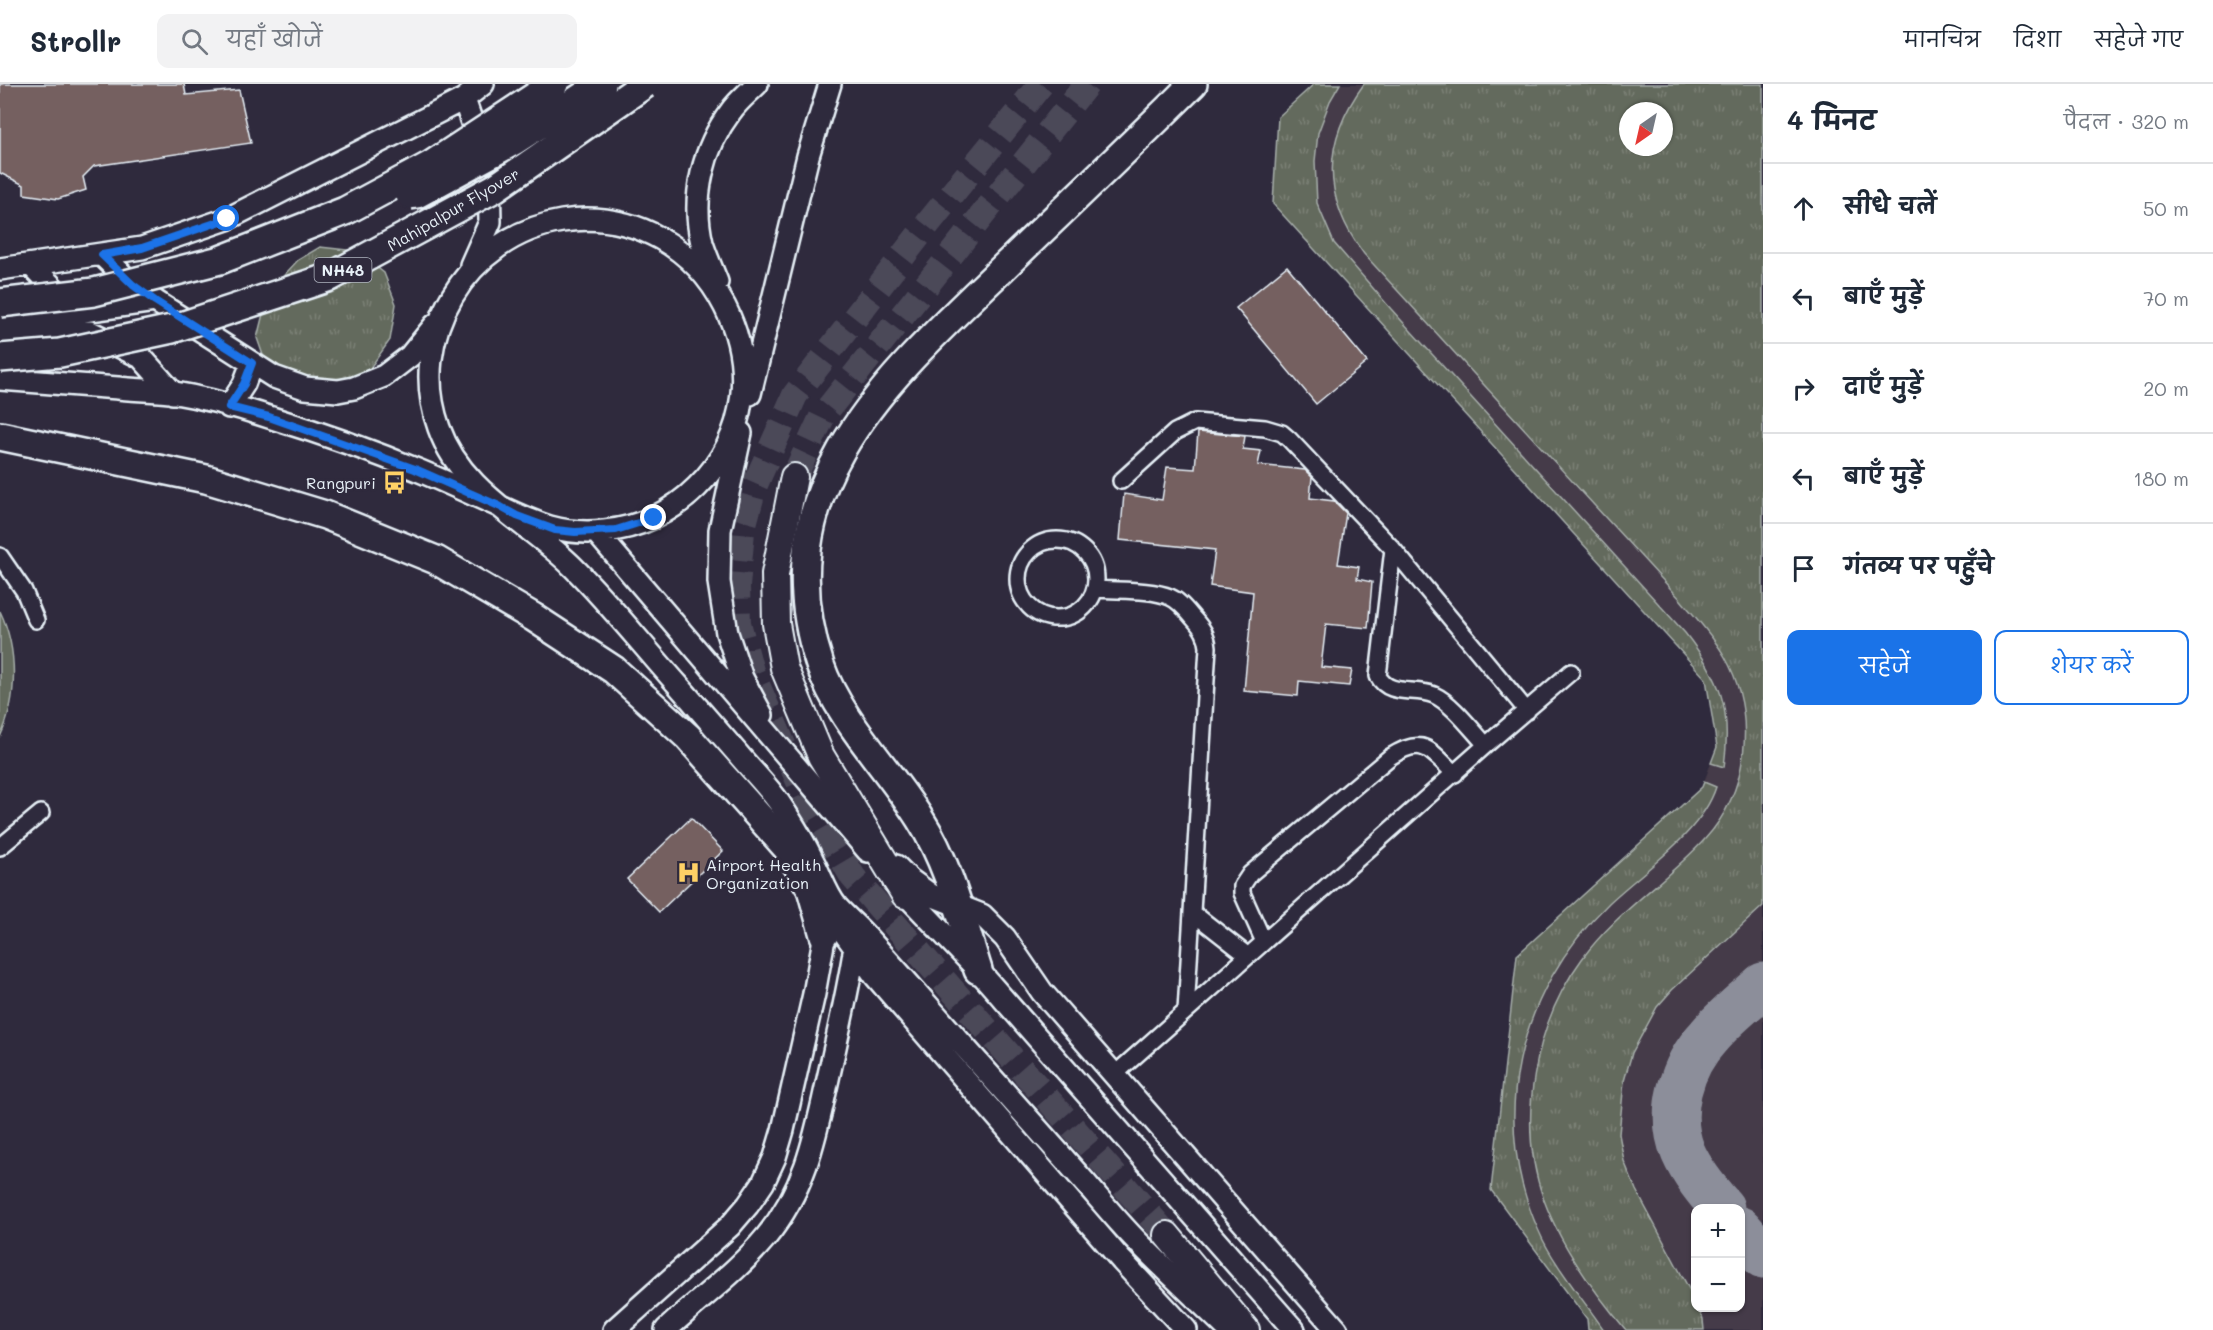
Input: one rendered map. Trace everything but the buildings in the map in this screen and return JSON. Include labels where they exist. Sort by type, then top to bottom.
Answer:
[{"type":"highway","points":[[0,303],[94,292],[219,260],[345,211],[431,165],[554,84]]},
{"type":"highway","points":[[345,211],[417,194],[514,141],[602,84]]},
{"type":"highway","name":"Mahipalpur Flyover","points":[[0,358],[60,353],[172,329],[330,277],[495,188],[645,84]]},
{"type":"highway","points":[[978,970],[946,872],[921,821],[834,698],[820,665],[811,631],[807,595],[807,560],[812,525],[821,491],[835,458],[853,428],[920,348],[1193,84]]},
{"type":"highway","points":[[0,436],[206,479],[325,515],[436,560],[533,617],[614,670],[688,737],[787,848],[828,916]]},
{"type":"highway","points":[[794,477],[775,574],[776,624],[784,668],[821,756],[905,894]]},
{"type":"highway","points":[[1167,1235],[1246,1330]]},
{"type":"main road","points":[[0,269],[33,266],[142,248],[227,219],[464,99],[483,84]]},
{"type":"main road","points":[[0,380],[173,393],[269,417],[415,469],[517,516],[555,530],[596,532],[616,530],[654,518],[689,495],[716,465],[734,429],[740,410],[743,384],[741,351],[729,310],[702,244],[698,196],[702,172],[719,128],[732,109],[757,84]]},
{"type":"main road","points":[[783,752],[742,678],[727,633],[719,582],[720,530],[808,156],[830,84]]},
{"type":"main road","points":[[464,99],[489,173],[490,222],[467,274]]},
{"type":"main road","points":[[729,310],[710,281],[680,250],[641,230],[608,221],[582,219],[556,222],[531,229],[508,240],[486,255],[467,274],[452,294],[433,342],[429,369],[430,395],[436,422],[446,446],[460,469],[478,489],[571,565],[776,799],[812,856],[828,916],[876,977],[1076,1208],[1186,1330]]},
{"type":"main road","points":[[102,255],[133,285],[155,301],[274,377],[305,388],[338,391],[370,384],[398,367],[410,356],[441,317]]},
{"type":"main road","points":[[33,266],[76,312]]},
{"type":"main road","points":[[0,319],[76,312],[155,301]]},
{"type":"main road","points":[[0,338],[66,331],[90,332],[141,357],[173,393]]},
{"type":"main road","points":[[229,407],[244,384],[252,363]]},
{"type":"main road","points":[[596,532],[905,894],[978,970],[1294,1330]]},
{"type":"main road","points":[[877,846],[909,879],[931,895],[982,915],[1005,938],[1042,992],[1337,1330]]},
{"type":"main road","points":[[828,916],[858,928],[1140,1244],[1229,1330]]},
{"type":"main road","points":[[615,1330],[730,1226],[763,1183],[775,1157],[783,1130],[814,994],[828,916]]},
{"type":"main road","points":[[666,1330],[745,1259],[766,1237],[796,1190],[808,1165],[849,988],[858,928]]},
{"type":"street","points":[[1121,481],[1183,426],[1195,422],[1274,430],[1289,439],[1393,549],[1527,711]]},
{"type":"street","points":[[1065,540],[1079,546],[1090,557],[1096,572],[1096,589],[1090,601],[1080,612],[1066,618],[1050,618],[1036,612],[1025,601],[1019,587],[1018,572],[1024,557],[1035,546],[1049,541],[1065,540]]},
{"type":"street","points":[[1393,549],[1378,676],[1382,683],[1392,689],[1423,693],[1443,700],[1486,745]]},
{"type":"street","points":[[0,556],[24,591],[36,620]]},
{"type":"street","points":[[1096,589],[1160,594],[1172,598],[1202,628],[1207,638],[1186,1011]]},
{"type":"street","points":[[1114,1075],[1571,672]]},
{"type":"street","points":[[1264,942],[1242,893],[1242,886],[1250,874],[1404,748],[1413,745],[1428,749],[1455,774]]},
{"type":"street","points":[[0,848],[41,813]]},
{"type":"street","points":[[1193,913],[1248,956]]},
{"type":"shaded area","points":[[1314,84],[1763,84],[1763,1330],[1588,1330],[1587,1319],[1491,1190],[1517,955],[1702,787],[1717,747],[1706,679],[1273,204],[1278,117]]},
{"type":"green space","points":[[1314,84],[1340,84],[1330,101],[1318,133],[1315,161],[1317,203],[1334,243],[1685,633],[1707,665],[1721,695],[1726,728],[1724,767],[1711,763],[1717,747],[1706,679],[1273,204],[1278,117]]},
{"type":"green space","points":[[1364,84],[1763,84],[1763,906],[1672,990],[1657,1007],[1632,1053],[1624,1081],[1619,1134],[1624,1161],[1636,1190],[1691,1293],[1691,1312],[1700,1312],[1704,1330],[1626,1330],[1602,1300],[1559,1235],[1544,1200],[1531,1139],[1531,1107],[1534,1075],[1542,1044],[1552,1013],[1565,985],[1582,959],[1610,926],[1675,869],[1705,839],[1720,820],[1731,798],[1744,751],[1742,703],[1735,679],[1715,642],[1681,600],[1364,254],[1350,233],[1334,190],[1332,169],[1334,148],[1350,105]]},
{"type":"green space","points":[[320,247],[356,251],[384,273],[396,304],[390,340],[370,368],[348,381],[302,384],[264,358],[257,338],[263,314],[277,283],[298,260]]},
{"type":"green space","points":[[0,611],[10,641],[14,674],[10,707],[0,737]]},
{"type":"green space","points":[[1704,782],[1716,787],[1709,804],[1698,820],[1670,850],[1609,903],[1577,938],[1552,977],[1532,1018],[1520,1061],[1514,1105],[1516,1150],[1525,1195],[1549,1252],[1604,1330],[1588,1330],[1587,1319],[1491,1190],[1517,955],[1702,787]]},
{"type":"taxiway","points":[[1719,1204],[1695,1174],[1683,1152],[1676,1121],[1680,1090],[1684,1075],[1699,1048],[1722,1022],[1763,985]]},
{"type":"taxiway","points":[[1745,1235],[1763,1256]]},
{"type":"tunnel","points":[[1041,84],[930,221],[795,395],[754,487],[742,531],[737,586],[738,623],[751,671],[807,800],[853,877],[1167,1235]]},
{"type":"tunnel","points":[[794,477],[823,415],[1087,84]]},
{"type":"place","name":"Rangpuri","points":[[394,482]]},
{"type":"place","name":"Airport Health Organization","points":[[688,873]]},
{"type":"route","points":[[227,219],[142,248],[102,255],[133,285],[155,301],[252,363],[244,384],[229,407],[269,417],[415,469],[517,516],[555,530],[575,532],[616,530],[654,518]]}]
